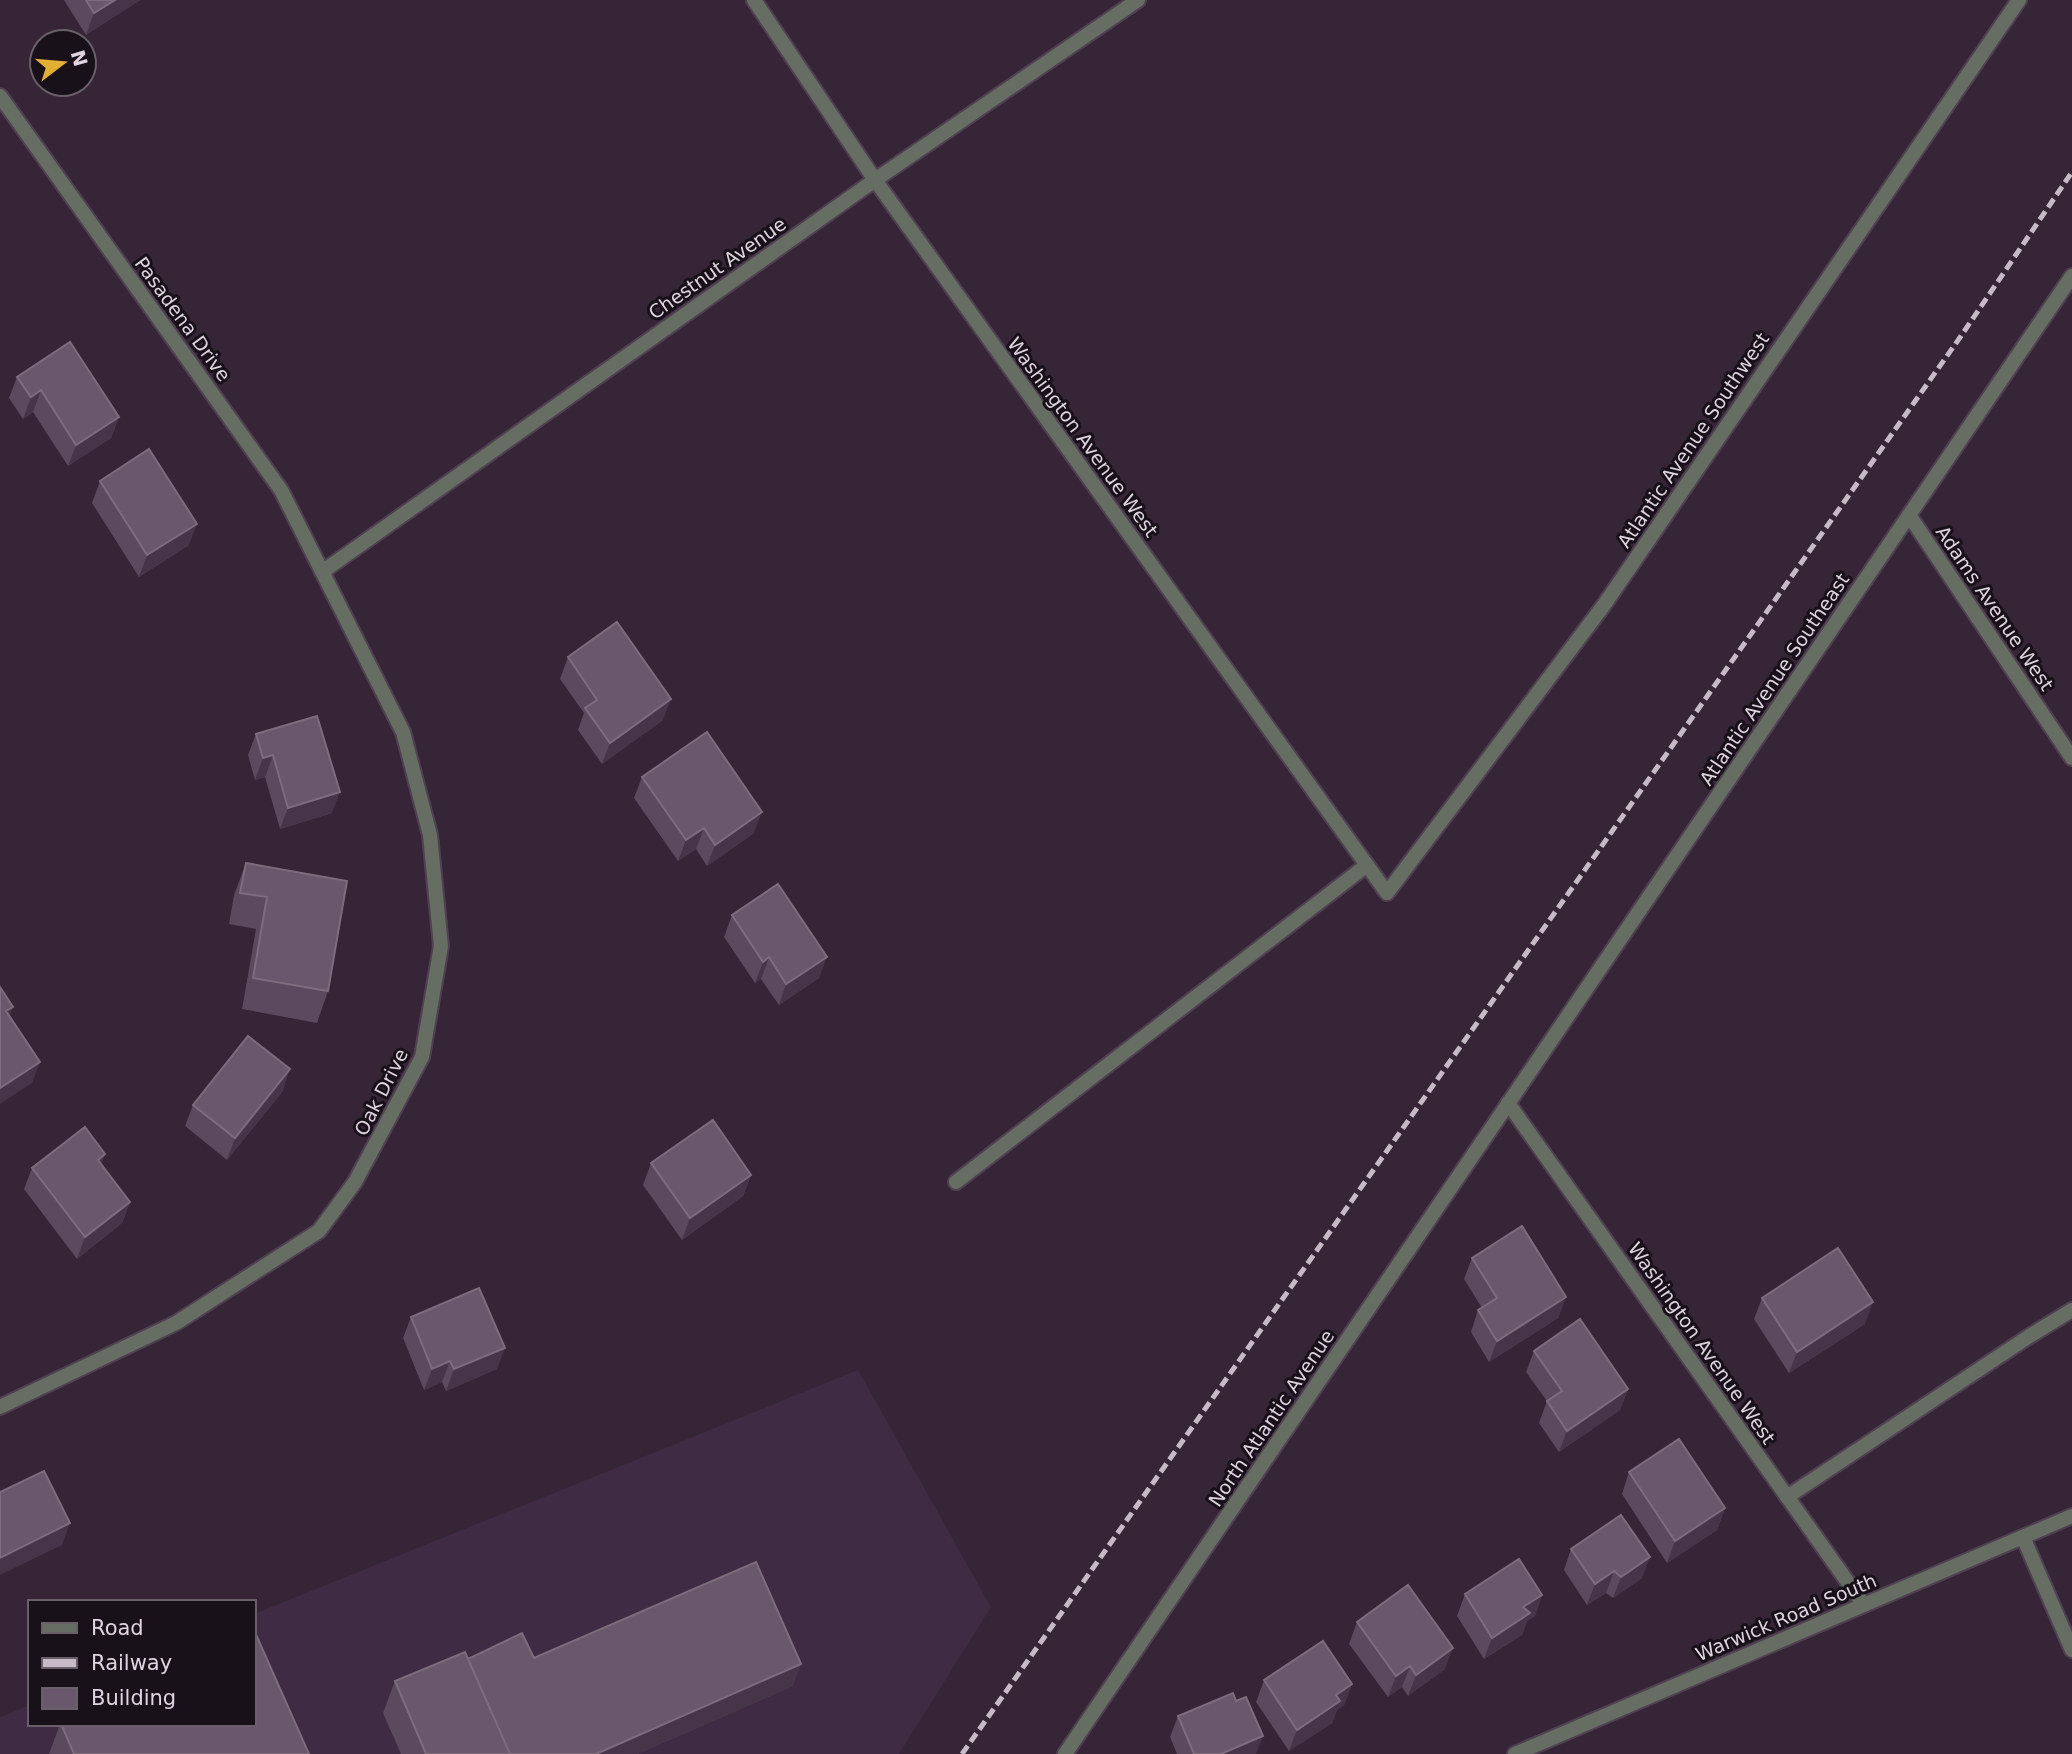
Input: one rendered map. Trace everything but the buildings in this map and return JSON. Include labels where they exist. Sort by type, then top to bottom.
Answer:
[{"type":"street","name":"Washington Avenue West","points":[[754,0],[874,180],[1387,893]]},
{"type":"street","name":"Chestnut Avenue","points":[[323,572],[874,180],[1138,0]]},
{"type":"street","name":"Atlantic Avenue Southwest","points":[[1387,893],[1604,605],[2019,0]]},
{"type":"street","name":"Pasadena Drive","points":[[0,96],[281,489],[323,572]]},
{"type":"street","name":"Atlantic Avenue Southeast","points":[[1508,1103],[2072,276]]},
{"type":"street","name":"Adams Avenue West","points":[[1909,515],[2072,758]]},
{"type":"street","name":"Oak Drive","points":[[0,1407],[176,1323],[319,1231],[355,1182],[422,1057],[441,946],[430,835],[403,732],[323,572]]},
{"type":"street","points":[[956,1182],[1367,865]]},
{"type":"street","name":"Washington Avenue West","points":[[1508,1103],[1864,1605]]},
{"type":"street","name":"North Atlantic Avenue","points":[[1065,1754],[1508,1103]]},
{"type":"street","points":[[1787,1497],[2072,1310]]},
{"type":"street","name":"Warwick Road South","points":[[1515,1754],[2072,1516]]},
{"type":"street","points":[[2023,1537],[2072,1650]]},
{"type":"shaded area","points":[[858,1370],[991,1607],[899,1754],[0,1754],[0,1717],[28,1706],[28,1726],[256,1726],[256,1613]]},
{"type":"railway","points":[[962,1754],[1961,336],[2072,172]]}]
